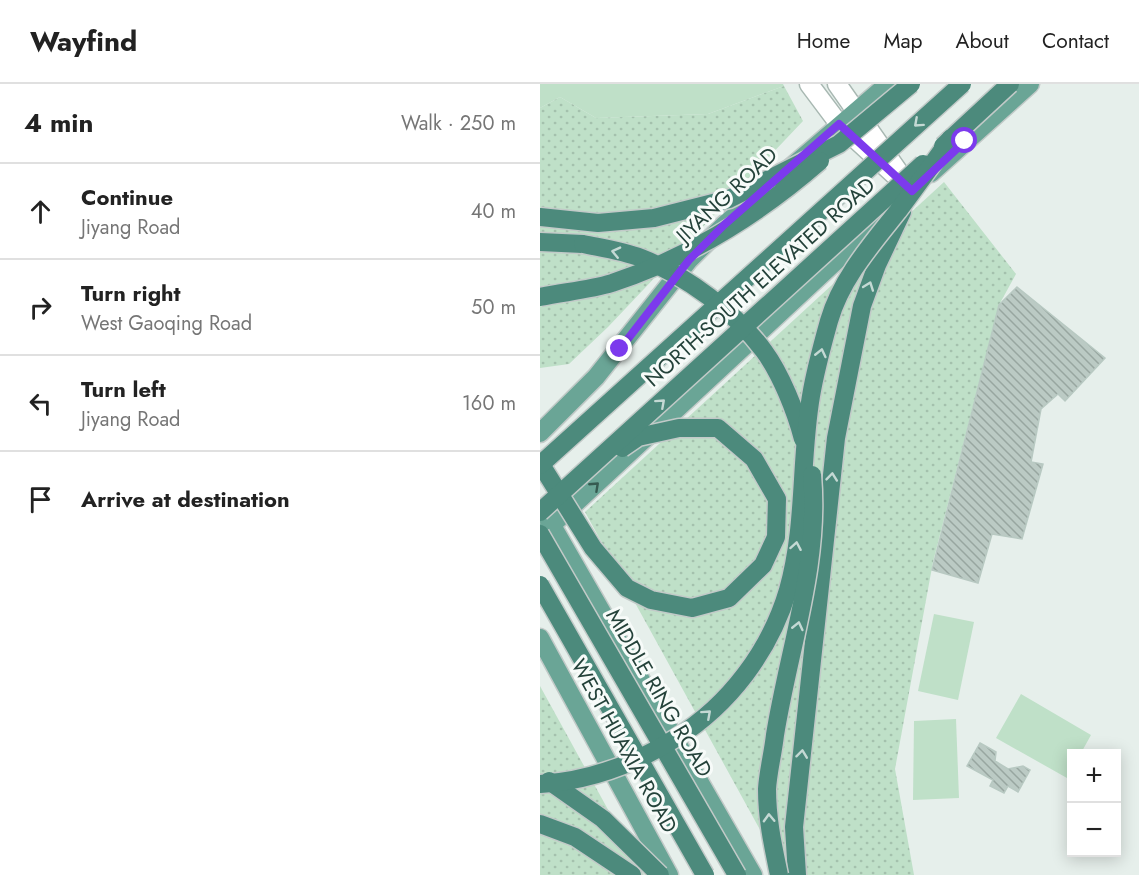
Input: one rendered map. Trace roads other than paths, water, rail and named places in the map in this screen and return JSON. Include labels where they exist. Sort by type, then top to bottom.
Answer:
[{"type":"highway","points":[[540,297],[610,284],[678,258],[729,231],[774,199],[911,84]]},
{"type":"highway","name":"NORTH-SOUTH ELEVATED ROAD","points":[[540,464],[962,84]]},
{"type":"highway","name":"NORTH-SOUTH ELEVATED ROAD","points":[[543,527],[586,472],[1010,84]]},
{"type":"highway","points":[[540,784],[562,783],[602,773],[653,753],[693,727],[732,692],[763,648],[788,590],[799,528],[811,397],[829,320],[845,283],[951,138]]},
{"type":"highway","points":[[540,217],[598,223],[654,218],[729,199],[839,144]]},
{"type":"highway","points":[[797,875],[794,827],[836,438],[862,306],[877,265],[912,192]]},
{"type":"highway","points":[[540,242],[583,244],[640,258],[692,285],[730,315],[765,352],[797,417],[812,474],[815,511],[807,587],[783,688],[767,787],[769,831],[779,875]]},
{"type":"highway","points":[[540,464],[593,548],[627,588],[651,600],[692,608],[729,598],[764,565],[776,537],[777,499],[754,459],[718,428],[679,428],[638,437],[586,472]]},
{"type":"highway","name":"MIDDLE RING ROAD","points":[[543,527],[737,875]]},
{"type":"highway","points":[[540,585],[705,875]]},
{"type":"highway","points":[[540,775],[603,819],[660,875]]},
{"type":"highway","points":[[540,824],[574,837],[632,875]]},
{"type":"main road","name":"JIYANG ROAD","points":[[540,433],[597,377],[689,260],[724,225],[888,84]]},
{"type":"main road","points":[[543,527],[1030,84]]},
{"type":"main road","points":[[540,505],[543,527],[753,875]]},
{"type":"main road","name":"WEST HUAXIA ROAD","points":[[540,638],[669,875]]},
{"type":"street","points":[[809,84],[839,124],[912,192]]},
{"type":"street","points":[[837,84],[857,109],[912,192]]}]
